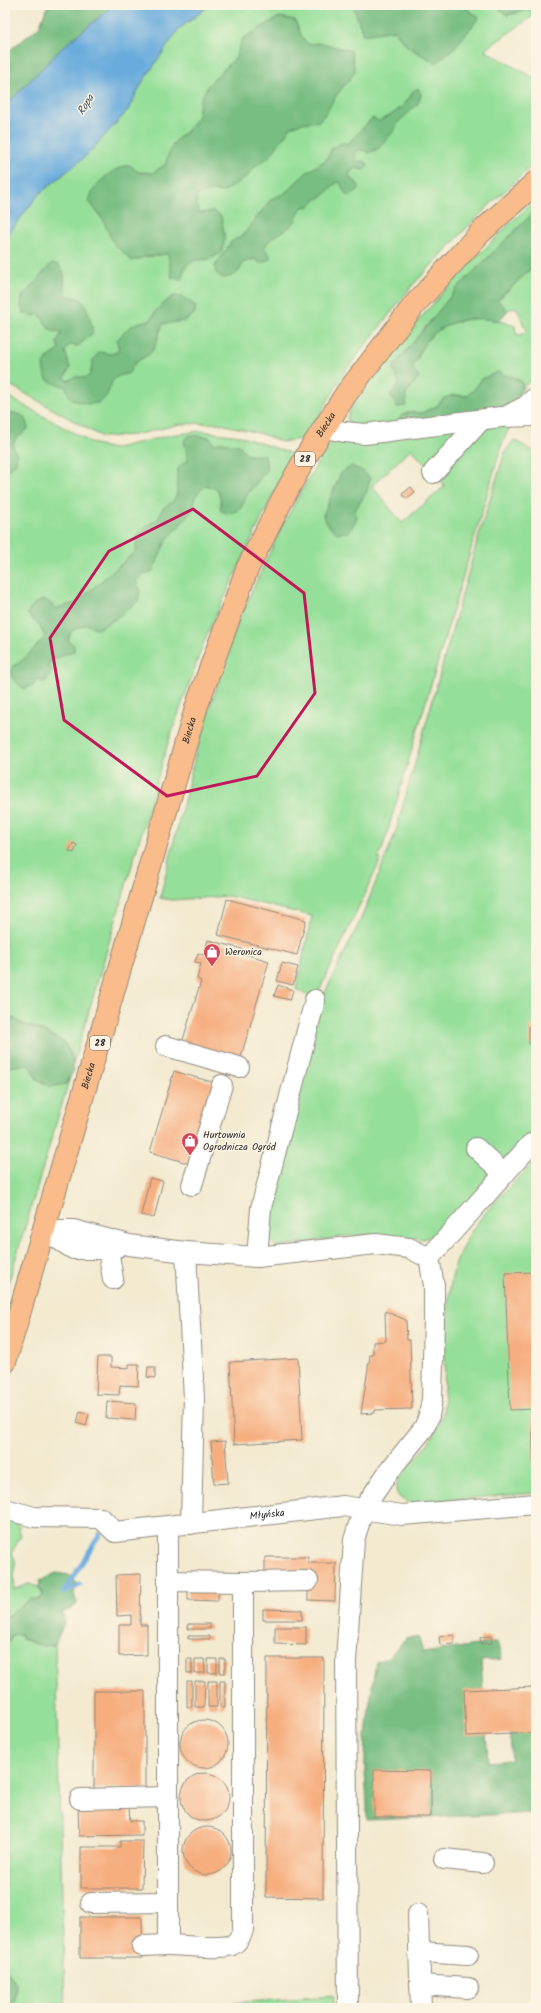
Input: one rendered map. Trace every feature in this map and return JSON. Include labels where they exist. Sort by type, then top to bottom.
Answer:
[{"type":"main road","name":"Biecka","points":[[5,1362],[197,705],[222,632],[247,568],[282,500],[346,394],[415,304],[481,232],[536,182]]},
{"type":"street","points":[[501,417],[526,406],[536,396]]},
{"type":"street","points":[[325,428],[365,434],[501,417],[536,416]]},
{"type":"street","points":[[433,473],[481,420]]},
{"type":"street","points":[[257,1257],[261,1208],[315,1000]]},
{"type":"street","points":[[166,1046],[239,1067]]},
{"type":"street","points":[[192,1185],[222,1085]]},
{"type":"street","points":[[429,1258],[531,1144],[536,1142]]},
{"type":"street","points":[[476,1148],[504,1174]]},
{"type":"street","points":[[44,1230],[73,1249],[108,1249],[129,1245]]},
{"type":"street","points":[[44,1230],[73,1230],[129,1245],[186,1252],[257,1257],[376,1244],[409,1248],[429,1258]]},
{"type":"street","points":[[108,1249],[113,1279]]},
{"type":"street","points":[[186,1252],[194,1398],[191,1524]]},
{"type":"street","points":[[348,2008],[346,1661],[354,1540],[364,1508],[389,1471],[424,1428],[429,1416],[432,1400],[434,1285],[429,1258]]},
{"type":"street","name":"Młyńska","points":[[5,1508],[34,1517],[101,1518],[115,1532],[343,1506],[402,1515],[536,1504]]},
{"type":"street","points":[[168,1526],[168,1945]]},
{"type":"street","points":[[169,1581],[308,1581]]},
{"type":"street","points":[[142,1946],[168,1945],[222,1947],[232,1944],[240,1938],[243,1930],[243,1582]]},
{"type":"street","points":[[80,1799],[168,1797]]},
{"type":"street","points":[[444,1859],[483,1863]]},
{"type":"street","points":[[91,1903],[168,1902]]},
{"type":"street","points":[[418,1914],[421,2008]]},
{"type":"street","points":[[419,1952],[468,1955]]},
{"type":"street","points":[[420,1985],[468,1988]]},
{"type":"highlighted area","points":[[193,509],[304,593],[315,693],[257,776],[167,796],[64,720],[50,638],[109,551]]},
{"type":"green space","points":[[48,5],[114,5],[64,46],[5,106],[5,54],[39,27]]},
{"type":"green space","points":[[210,5],[357,5],[354,9],[394,30],[408,47],[479,18],[462,5],[496,5],[507,15],[536,8],[536,14],[484,50],[536,79],[536,162],[478,216],[411,287],[346,370],[306,438],[282,442],[262,434],[217,423],[180,424],[134,435],[102,437],[5,382],[5,238],[39,194],[86,156],[128,110],[143,81],[179,29]]},
{"type":"green space","points":[[357,5],[462,5],[479,18],[455,47],[436,63],[408,47],[394,30],[363,35],[354,8]]},
{"type":"green space","points":[[496,5],[536,5],[536,8],[506,15]]},
{"type":"green space","points":[[279,17],[295,20],[301,35],[307,44],[322,43],[351,51],[355,71],[319,121],[302,123],[291,127],[270,156],[255,166],[248,176],[223,192],[212,191],[197,195],[196,203],[200,213],[213,211],[221,216],[225,239],[221,253],[208,260],[197,260],[190,263],[184,270],[183,279],[172,278],[168,254],[145,257],[132,261],[114,244],[103,220],[89,201],[91,194],[99,182],[117,169],[130,165],[138,172],[152,173],[165,165],[170,150],[176,140],[188,130],[198,116],[200,100],[209,84],[236,57],[242,39]]},
{"type":"green space","points":[[418,88],[421,95],[418,104],[398,122],[393,132],[379,148],[369,153],[362,150],[356,152],[355,161],[364,161],[368,164],[367,168],[363,170],[356,168],[350,172],[349,177],[359,186],[358,190],[351,196],[346,195],[340,182],[335,184],[310,206],[302,207],[293,224],[270,240],[264,248],[269,253],[270,259],[261,263],[254,259],[242,263],[239,270],[229,277],[223,278],[216,273],[215,266],[231,242],[244,234],[271,199],[285,193],[307,172],[326,160],[332,148],[340,144],[349,143],[372,118],[379,121],[394,113],[407,101],[413,91]]},
{"type":"green space","points":[[536,198],[536,210],[422,331],[399,360],[406,394],[411,386],[411,372],[424,345],[434,334],[444,327],[467,319],[491,319],[515,326],[516,334],[521,335],[527,330],[516,307],[508,310],[497,301],[536,264],[536,375],[523,388],[521,381],[512,376],[482,379],[473,391],[466,396],[454,395],[444,398],[437,406],[422,413],[411,412],[395,426],[350,426],[347,418],[353,405],[416,323],[458,275]]},
{"type":"green space","points":[[536,210],[536,264],[497,300],[508,310],[499,321],[489,319],[468,319],[449,324],[432,335],[423,346],[412,368],[419,377],[406,394],[406,406],[397,407],[390,395],[399,384],[393,368],[458,287]]},
{"type":"green space","points":[[52,263],[59,265],[64,274],[65,293],[71,297],[80,299],[85,304],[93,333],[78,346],[69,345],[65,351],[70,368],[65,377],[68,381],[74,377],[85,378],[90,375],[93,361],[99,352],[111,354],[119,351],[117,340],[124,332],[135,324],[150,321],[157,309],[173,296],[183,298],[190,302],[195,306],[195,313],[185,321],[163,324],[153,350],[135,364],[129,373],[114,379],[107,395],[101,401],[89,404],[76,401],[70,397],[66,387],[53,383],[45,376],[43,365],[49,357],[59,350],[57,342],[62,332],[51,331],[39,313],[35,316],[23,313],[21,306],[22,297]]},
{"type":"green space","points":[[497,372],[521,381],[523,388],[518,396],[505,408],[395,426],[402,415],[411,412],[422,413],[437,406],[444,398],[454,395],[466,396],[473,391],[482,379]]},
{"type":"green space","points":[[5,395],[92,443],[112,449],[171,435],[200,431],[240,436],[292,454],[291,461],[280,479],[205,639],[168,743],[73,1065],[71,1054],[64,1042],[40,1030],[20,1023],[5,1012]]},
{"type":"green space","points":[[13,413],[20,414],[24,417],[28,429],[15,439],[13,447],[17,455],[16,463],[5,472],[5,416]]},
{"type":"green space","points":[[512,421],[502,444],[383,847],[378,858],[381,859],[315,1000],[296,989],[312,916],[229,896],[172,900],[160,898],[197,748],[238,621],[283,524],[326,448],[336,439],[475,423],[432,472],[411,449],[372,486],[402,523],[445,486],[436,476],[486,424]],"holes":[[[341,473],[367,491],[355,510],[329,502]]]},
{"type":"green space","points":[[190,435],[209,437],[214,444],[223,442],[239,445],[248,455],[265,455],[267,470],[248,493],[240,510],[228,514],[220,510],[221,503],[218,490],[206,485],[195,496],[193,510],[166,541],[153,571],[142,576],[136,581],[140,590],[138,601],[114,620],[97,629],[87,624],[71,631],[68,641],[74,645],[74,651],[51,660],[48,665],[52,671],[50,677],[44,682],[36,679],[34,685],[24,689],[12,678],[12,667],[24,659],[45,637],[40,626],[27,614],[34,604],[45,599],[56,608],[76,603],[135,552],[138,534],[145,527],[158,519],[162,509],[172,502],[177,495],[177,471],[182,464],[188,461],[184,440]]},
{"type":"green space","points":[[514,440],[536,453],[536,1130],[508,1158],[499,1159],[489,1170],[489,1178],[437,1234],[424,1239],[372,1235],[349,1236],[277,1247],[269,1240],[267,1232],[279,1165],[320,1003],[361,919],[395,834],[480,531],[505,452]]},
{"type":"green space","points":[[352,466],[364,472],[370,478],[367,491],[355,510],[357,518],[349,532],[337,533],[327,524],[323,515],[341,473]]},
{"type":"green space","points":[[5,1012],[20,1023],[40,1030],[64,1042],[71,1054],[74,1070],[66,1084],[50,1087],[37,1079],[29,1065],[5,1067]]},
{"type":"green space","points":[[11,1065],[29,1065],[37,1079],[66,1084],[70,1077],[5,1294],[5,1067]]},
{"type":"green space","points":[[536,1160],[536,1493],[410,1503],[400,1498],[396,1491],[397,1484],[407,1467],[429,1442],[443,1413],[450,1286],[457,1261],[462,1248],[475,1226],[500,1196]]},
{"type":"green space","points":[[5,1518],[18,1524],[21,1536],[12,1552],[15,1561],[14,1590],[28,1584],[39,1587],[43,1595],[39,1600],[30,1599],[9,1616],[5,1616]]},
{"type":"green space","points":[[56,1573],[69,1575],[76,1582],[74,1594],[77,1604],[72,1609],[61,1613],[65,1620],[55,1645],[43,1646],[22,1639],[21,1634],[12,1635],[10,1641],[5,1644],[5,1616],[9,1616],[30,1599],[39,1600],[43,1595],[39,1587],[40,1581]]},
{"type":"green space","points":[[21,1634],[22,1639],[43,1646],[55,1645],[65,2008],[14,2008],[16,1983],[8,1972],[5,1971],[5,1643],[12,1635]]},
{"type":"green space","points":[[406,1638],[419,1638],[423,1653],[497,1642],[502,1659],[481,1661],[488,1762],[512,1760],[509,1726],[536,1724],[536,1813],[367,1820],[365,1764],[366,1744],[369,1709],[376,1662],[388,1658]]},
{"type":"green space","points":[[5,1971],[8,1972],[16,1983],[14,2008],[5,2008]]},
{"type":"green space","points":[[334,1996],[333,2008],[159,2008]]},
{"type":"water","name":"Ropa","points":[[114,5],[210,5],[179,29],[143,81],[128,110],[86,156],[39,194],[5,238],[5,106],[64,46]]},
{"type":"building","points":[[411,487],[415,492],[406,499],[402,494]]},
{"type":"building","points":[[73,843],[77,845],[74,853],[69,851]]},
{"type":"building","points":[[227,899],[306,920],[297,955],[218,935]]},
{"type":"building","points":[[208,940],[242,949],[241,953],[269,961],[240,1060],[182,1043],[201,981],[197,979],[201,963],[195,962],[198,953],[204,954]]},
{"type":"building","points":[[282,963],[298,967],[293,985],[277,981]]},
{"type":"building","points":[[278,985],[293,990],[290,1000],[274,996]]},
{"type":"building","points":[[529,1026],[536,1026],[536,1044],[529,1044]]},
{"type":"building","points":[[174,1071],[215,1083],[191,1164],[150,1152]]},
{"type":"building","points":[[150,1178],[163,1181],[154,1218],[141,1215]]},
{"type":"building","points":[[536,1272],[536,1409],[510,1410],[505,1273]]},
{"type":"building","points":[[385,1311],[406,1320],[407,1340],[410,1340],[412,1409],[375,1410],[375,1413],[361,1414],[370,1355],[373,1355],[373,1342],[386,1341]]},
{"type":"building","points":[[98,1357],[111,1357],[111,1367],[129,1368],[129,1364],[139,1364],[138,1386],[120,1385],[119,1395],[96,1394]]},
{"type":"building","points":[[298,1358],[302,1440],[234,1444],[230,1362]]},
{"type":"building","points":[[148,1367],[155,1367],[155,1378],[147,1377]]},
{"type":"building","points":[[107,1401],[136,1403],[135,1420],[106,1418]]},
{"type":"building","points":[[80,1411],[89,1414],[86,1426],[77,1423]]},
{"type":"building","points":[[532,1414],[536,1414],[536,1479],[534,1479]]},
{"type":"building","points":[[225,1441],[228,1483],[214,1484],[211,1442]]},
{"type":"building","points":[[265,1557],[308,1557],[308,1563],[336,1563],[335,1601],[308,1600],[308,1572],[265,1572]]},
{"type":"building","points":[[141,1574],[140,1625],[147,1625],[147,1655],[119,1656],[119,1625],[131,1625],[131,1615],[117,1616],[116,1575]]},
{"type":"building","points":[[188,1585],[218,1586],[218,1601],[188,1600]]},
{"type":"building","points":[[263,1609],[302,1610],[302,1620],[263,1620]]},
{"type":"building","points":[[188,1624],[210,1624],[210,1629],[188,1629]]},
{"type":"building","points":[[275,1627],[306,1627],[306,1645],[275,1644]]},
{"type":"building","points":[[454,1635],[454,1644],[440,1645],[439,1637]]},
{"type":"building","points":[[188,1636],[210,1636],[210,1639],[188,1639]]},
{"type":"building","points":[[491,1636],[492,1643],[481,1644],[480,1637]]},
{"type":"building","points":[[267,1658],[324,1658],[323,1898],[266,1897]]},
{"type":"building","points":[[187,1659],[192,1659],[192,1673],[187,1673]]},
{"type":"building","points":[[195,1659],[204,1659],[205,1673],[195,1673]]},
{"type":"building","points":[[208,1659],[217,1659],[217,1673],[208,1673]]},
{"type":"building","points":[[220,1659],[225,1659],[225,1673],[220,1673]]},
{"type":"building","points":[[187,1681],[192,1681],[192,1707],[187,1707]]},
{"type":"building","points":[[195,1681],[205,1681],[204,1707],[195,1707]]},
{"type":"building","points":[[208,1681],[217,1681],[217,1707],[208,1707]]},
{"type":"building","points":[[220,1681],[225,1681],[225,1707],[220,1707]]},
{"type":"building","points":[[536,1687],[536,1733],[466,1736],[464,1690]]},
{"type":"building","points":[[94,1691],[145,1691],[145,1788],[94,1789]]},
{"type":"building","points":[[204,1720],[213,1722],[221,1727],[226,1735],[228,1744],[226,1753],[221,1761],[213,1766],[204,1768],[195,1766],[187,1761],[182,1753],[180,1744],[182,1735],[187,1727],[195,1722]]},
{"type":"building","points":[[374,1770],[431,1771],[431,1817],[374,1817]]},
{"type":"building","points":[[205,1773],[214,1775],[222,1780],[227,1788],[229,1797],[227,1806],[222,1814],[214,1819],[205,1821],[196,1819],[188,1814],[183,1806],[181,1797],[183,1788],[188,1780],[196,1775]]},
{"type":"building","points":[[78,1807],[129,1807],[130,1821],[142,1821],[142,1835],[79,1836]]},
{"type":"building","points":[[207,1827],[216,1829],[224,1834],[229,1842],[231,1851],[229,1860],[224,1868],[216,1873],[207,1875],[198,1873],[190,1868],[185,1860],[183,1851],[185,1842],[190,1834],[198,1829]]},
{"type":"building","points":[[120,1841],[143,1841],[142,1888],[81,1888],[81,1847],[120,1847]]},
{"type":"building","points":[[80,1917],[142,1917],[143,1958],[80,1958]]},
{"type":"waterway","points":[[80,1584],[63,1593],[100,1534]]},
{"type":"place","name":"Weronica","points":[[212,967]]},
{"type":"place","name":"Hurtownia Ogrodnicza Ogród","points":[[190,1156]]}]
